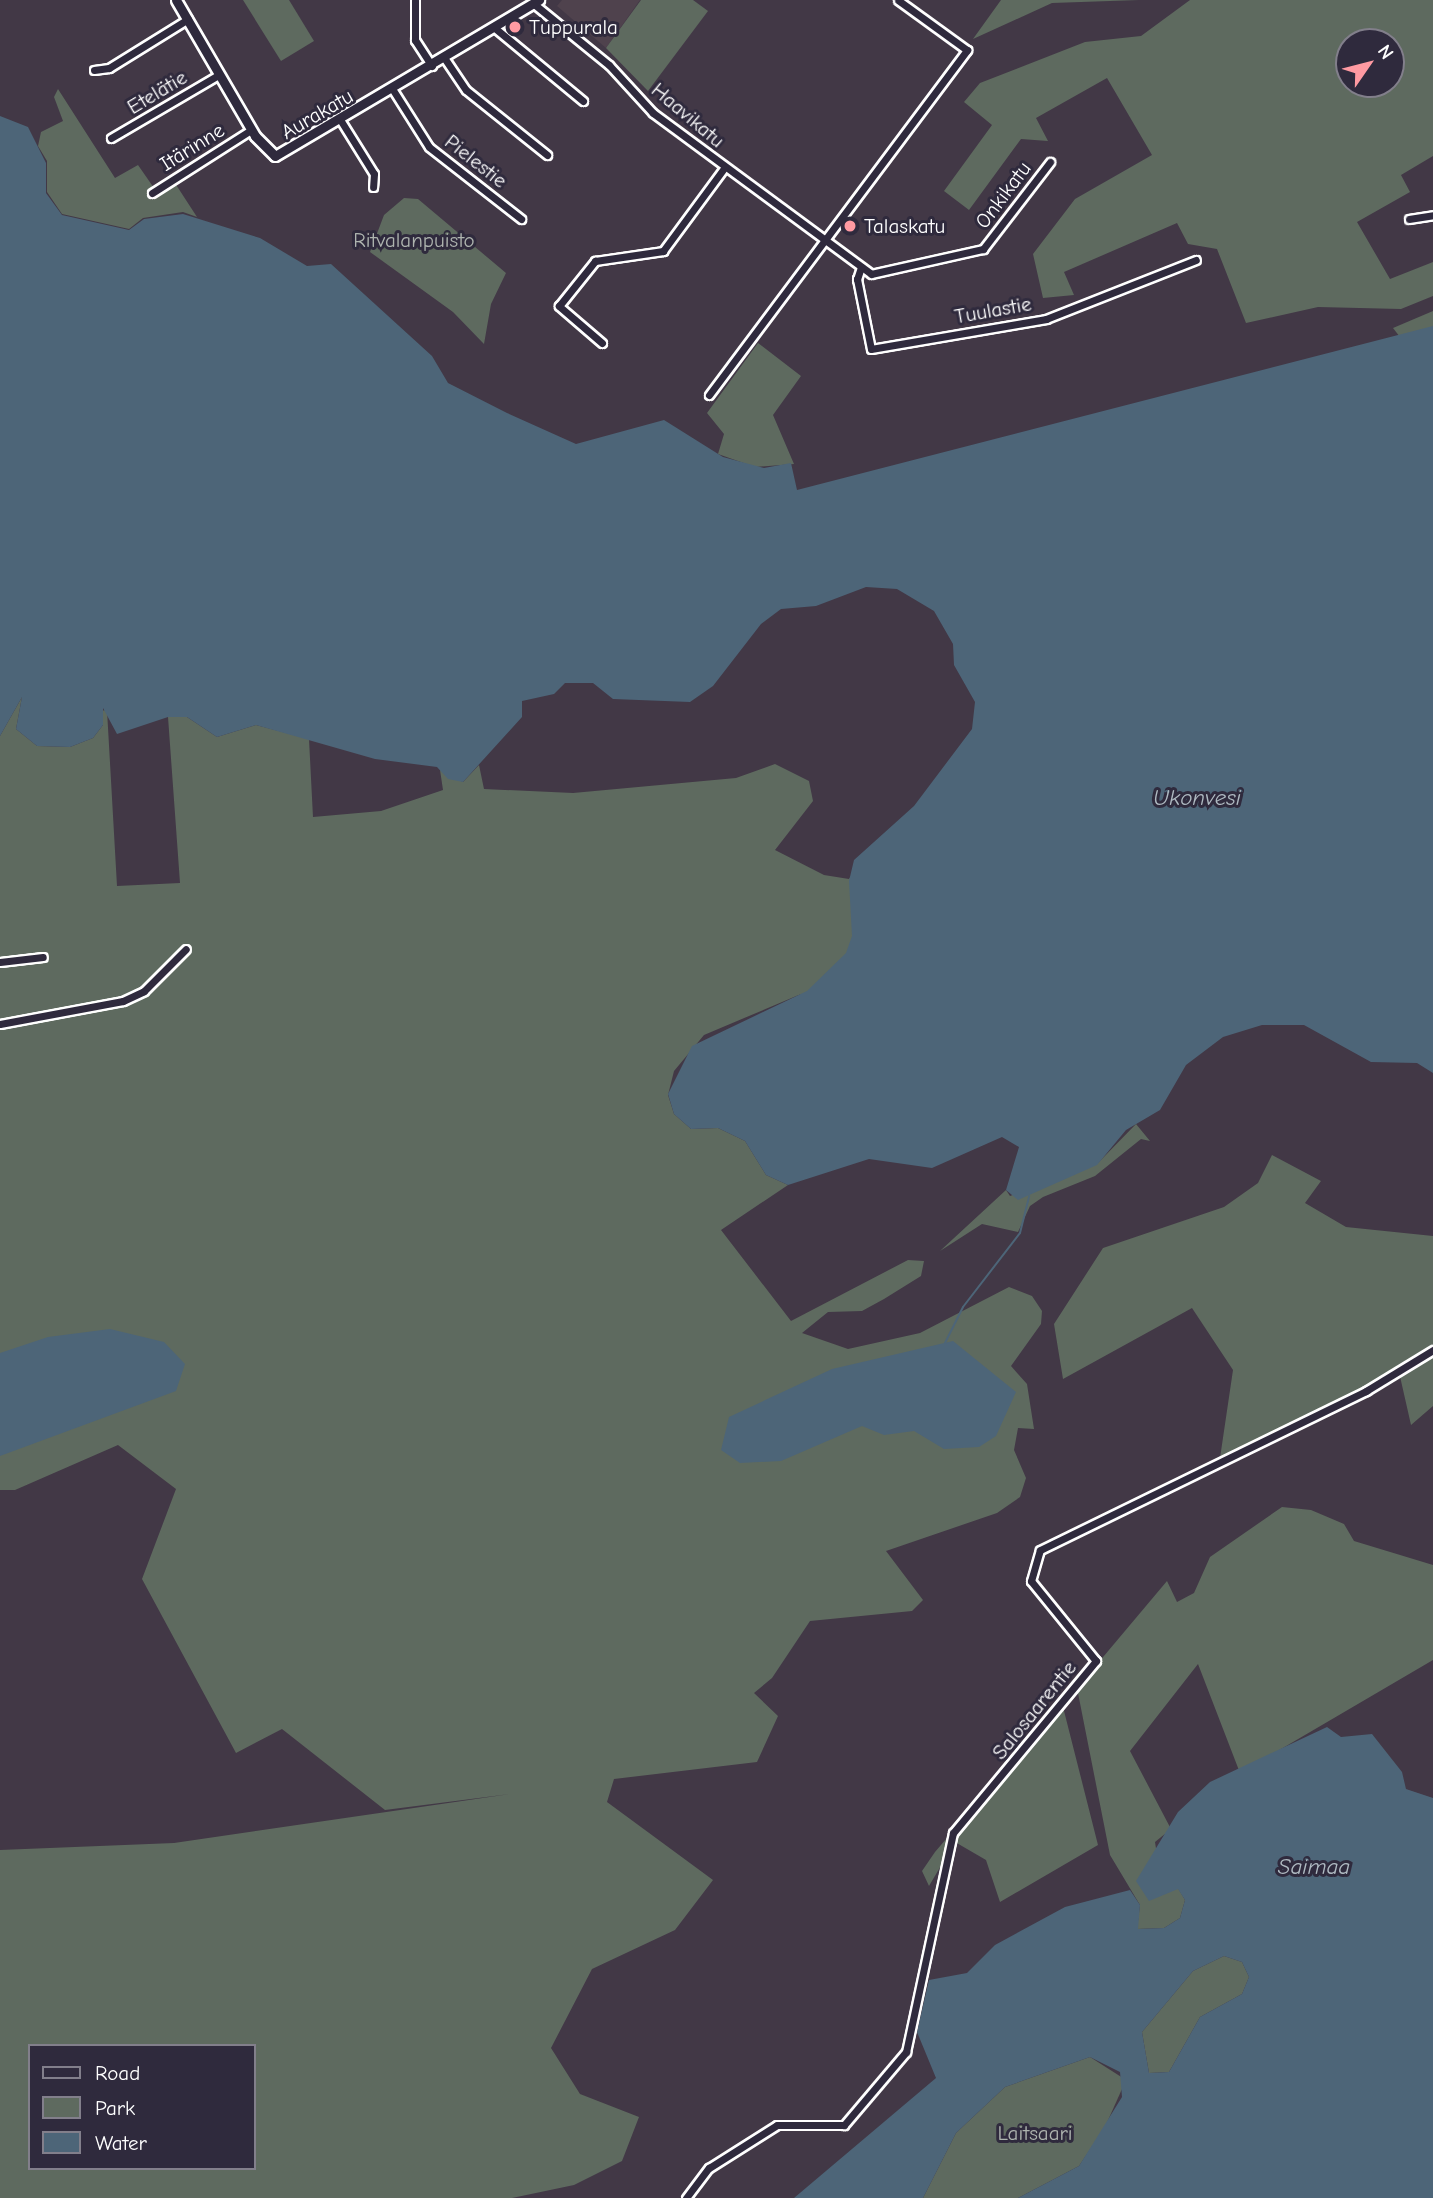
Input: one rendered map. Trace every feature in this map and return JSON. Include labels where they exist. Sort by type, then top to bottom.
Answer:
[{"type":"street","name":"Aurakatu","points":[[176,0],[251,130],[266,151],[278,155],[341,121],[537,2]]},
{"type":"street","points":[[415,0],[415,40],[433,66]]},
{"type":"street","points":[[709,395],[829,242],[967,50],[898,0]]},
{"type":"street","name":"Haavikatu","points":[[537,2],[610,65],[653,113],[829,242]]},
{"type":"street","points":[[94,70],[109,68],[188,19]]},
{"type":"street","points":[[496,29],[583,102]]},
{"type":"street","points":[[445,59],[466,90],[547,155]]},
{"type":"street","name":"Etelätie","points":[[111,138],[220,74]]},
{"type":"street","name":"Pielestie","points":[[393,90],[429,147],[521,219]]},
{"type":"street","points":[[341,121],[374,174],[373,187]]},
{"type":"street","name":"Itärinne","points":[[152,193],[251,130]]},
{"type":"street","name":"Onkikatu","points":[[861,267],[871,274],[983,249],[1050,162]]},
{"type":"street","points":[[602,343],[559,306],[595,261],[663,251],[725,167]]},
{"type":"street","points":[[1409,219],[1433,215]]},
{"type":"street","points":[[829,242],[861,267]]},
{"type":"street","name":"Tuulastie","points":[[861,267],[857,279],[871,349],[1046,318],[1196,260]]},
{"type":"street","points":[[0,1024],[123,1001],[144,991],[186,949]]},
{"type":"street","points":[[0,962],[43,957]]},
{"type":"street","name":"Salosaarentie","points":[[686,2198],[709,2168],[777,2125],[844,2125],[906,2052],[953,1833],[1096,1661],[1031,1581],[1040,1550],[1366,1391],[1433,1350]]},
{"type":"shaded area","points":[[562,0],[640,0],[606,48],[557,6]]},
{"type":"green space","points":[[243,0],[289,0],[314,41],[281,61]]},
{"type":"green space","points":[[641,0],[693,0],[708,11],[648,91],[606,48]]},
{"type":"green space","points":[[1001,0],[1139,0],[1052,3],[973,39]]},
{"type":"green space","points":[[1190,0],[1433,0],[1433,156],[1401,175],[1410,192],[1357,222],[1390,279],[1433,262],[1433,296],[1401,309],[1318,307],[1246,323],[1217,249],[1188,244],[1177,223],[1064,272],[1074,295],[1043,298],[1033,254],[1075,199],[1152,155],[1107,78],[1036,118],[1048,141],[1021,139],[969,210],[944,191],[992,125],[964,102],[980,83],[1085,42],[1141,36]]},
{"type":"green space","points":[[58,89],[115,178],[138,165],[154,188],[171,177],[197,217],[183,212],[143,218],[129,229],[62,214],[47,192],[47,161],[38,146],[41,132],[63,121],[54,97]]},
{"type":"green space","name":"Ritvalanpuisto","points":[[404,198],[418,199],[506,273],[491,304],[484,344],[453,312],[370,252],[384,215]]},
{"type":"green space","points":[[1433,311],[1433,344],[1403,341],[1393,328]]},
{"type":"green space","points":[[758,343],[801,376],[773,415],[794,464],[755,467],[718,454],[724,434],[707,413]]},
{"type":"green space","points":[[22,697],[16,729],[37,746],[70,747],[93,738],[103,725],[99,711],[107,710],[117,886],[180,883],[168,717],[187,717],[217,737],[256,725],[309,739],[313,817],[381,811],[443,790],[440,770],[463,782],[479,765],[484,789],[573,793],[736,778],[775,764],[809,781],[813,801],[775,850],[824,875],[849,879],[861,859],[891,860],[897,849],[904,855],[897,878],[882,884],[890,900],[877,922],[894,935],[920,939],[913,960],[929,963],[925,981],[940,994],[930,1004],[927,1030],[914,1033],[897,1054],[855,1064],[797,1024],[787,1005],[801,994],[704,1035],[674,1071],[668,1095],[674,1114],[691,1129],[718,1128],[745,1141],[766,1175],[788,1185],[721,1230],[791,1321],[908,1260],[924,1261],[921,1276],[884,1299],[862,1311],[828,1312],[802,1333],[848,1349],[920,1333],[1009,1287],[1032,1296],[1042,1311],[1041,1324],[1011,1366],[1027,1384],[1034,1429],[1018,1428],[1014,1450],[1026,1478],[1020,1497],[997,1513],[886,1551],[923,1600],[912,1611],[810,1621],[772,1678],[754,1693],[778,1716],[757,1762],[614,1779],[607,1802],[713,1880],[675,1930],[592,1969],[551,2048],[580,2094],[639,2117],[622,2161],[574,2185],[512,2198],[0,2198],[0,1850],[174,1843],[510,1794],[385,1810],[282,1729],[236,1753],[142,1579],[176,1489],[118,1445],[15,1490],[0,1490],[0,736]]},
{"type":"green space","points":[[1136,1124],[1150,1141],[1141,1139],[1095,1176],[1043,1197],[1030,1206],[1018,1232],[982,1224],[940,1251],[1006,1190],[1010,1196],[1097,1164]]},
{"type":"green space","points":[[1272,1155],[1321,1181],[1305,1203],[1346,1227],[1433,1236],[1433,1406],[1411,1425],[1399,1372],[1220,1458],[1233,1370],[1192,1308],[1063,1379],[1054,1324],[1103,1248],[1224,1207],[1258,1183]]},
{"type":"green space","points":[[1282,1507],[1311,1510],[1344,1524],[1354,1541],[1433,1565],[1433,1660],[1240,1773],[1198,1664],[1130,1751],[1171,1829],[1155,1842],[1163,1893],[1178,1888],[1185,1900],[1180,1918],[1164,1928],[1137,1929],[1140,1905],[1110,1855],[1077,1688],[1167,1581],[1177,1602],[1194,1593],[1210,1557]]},
{"type":"green space","points":[[1062,1703],[1098,1845],[1000,1902],[986,1860],[955,1842],[929,1886],[922,1871],[935,1852]]},
{"type":"green space","points":[[1224,1956],[1242,1962],[1249,1977],[1242,1994],[1200,2017],[1169,2072],[1149,2073],[1142,2032],[1193,1971]]},
{"type":"green space","name":"Laitsaari","points":[[1090,2057],[1126,2080],[1105,2127],[1079,2166],[1018,2198],[923,2198],[956,2133],[1005,2087]]},
{"type":"water","name":"Ukonvesi","points":[[0,116],[28,127],[46,163],[46,193],[62,215],[129,230],[144,219],[183,214],[260,238],[307,266],[331,264],[432,356],[448,383],[507,413],[576,444],[664,420],[723,457],[764,468],[791,463],[797,490],[1433,326],[1433,1073],[1417,1063],[1371,1062],[1304,1025],[1262,1025],[1223,1037],[1186,1065],[1160,1110],[1126,1130],[1097,1165],[1018,1200],[1006,1190],[1019,1147],[1002,1137],[932,1168],[869,1159],[788,1185],[766,1175],[745,1141],[718,1128],[691,1129],[674,1114],[668,1094],[692,1046],[807,991],[846,953],[852,936],[849,881],[854,860],[914,806],[972,729],[975,702],[954,665],[953,644],[934,611],[897,589],[866,587],[816,606],[781,609],[761,624],[713,686],[690,702],[613,699],[593,683],[565,683],[554,694],[522,701],[522,717],[463,782],[448,779],[437,767],[375,759],[256,725],[217,737],[187,717],[168,717],[117,734],[103,708],[103,725],[93,738],[70,747],[37,746],[16,729],[22,697],[0,736]]},
{"type":"water","points":[[110,1329],[164,1342],[185,1364],[176,1391],[0,1456],[0,1353],[48,1337]]},
{"type":"water","points":[[953,1341],[1016,1392],[996,1436],[979,1447],[944,1449],[914,1431],[884,1435],[862,1426],[781,1461],[740,1463],[721,1450],[729,1417],[832,1369]]},
{"type":"water","name":"Saimaa","points":[[1327,1727],[1341,1737],[1372,1734],[1402,1772],[1406,1789],[1433,1798],[1433,2198],[1018,2198],[1079,2166],[1122,2097],[1120,2072],[1090,2057],[1005,2087],[956,2133],[923,2198],[794,2198],[936,2078],[917,2032],[929,1980],[967,1973],[995,1945],[1065,1907],[1130,1890],[1140,1905],[1138,1929],[1164,1928],[1180,1918],[1185,1900],[1178,1889],[1149,1901],[1136,1881],[1178,1812],[1210,1782]],"holes":[[[1224,1956],[1242,1962],[1249,1977],[1242,1994],[1200,2017],[1169,2072],[1149,2073],[1142,2032],[1193,1971]]]},
{"type":"waterway","points":[[945,1343],[963,1307],[1020,1233],[1029,1196]]},
{"type":"place","name":"Tuppurala","points":[[515,27]]},
{"type":"place","name":"Talaskatu","points":[[850,226]]}]
